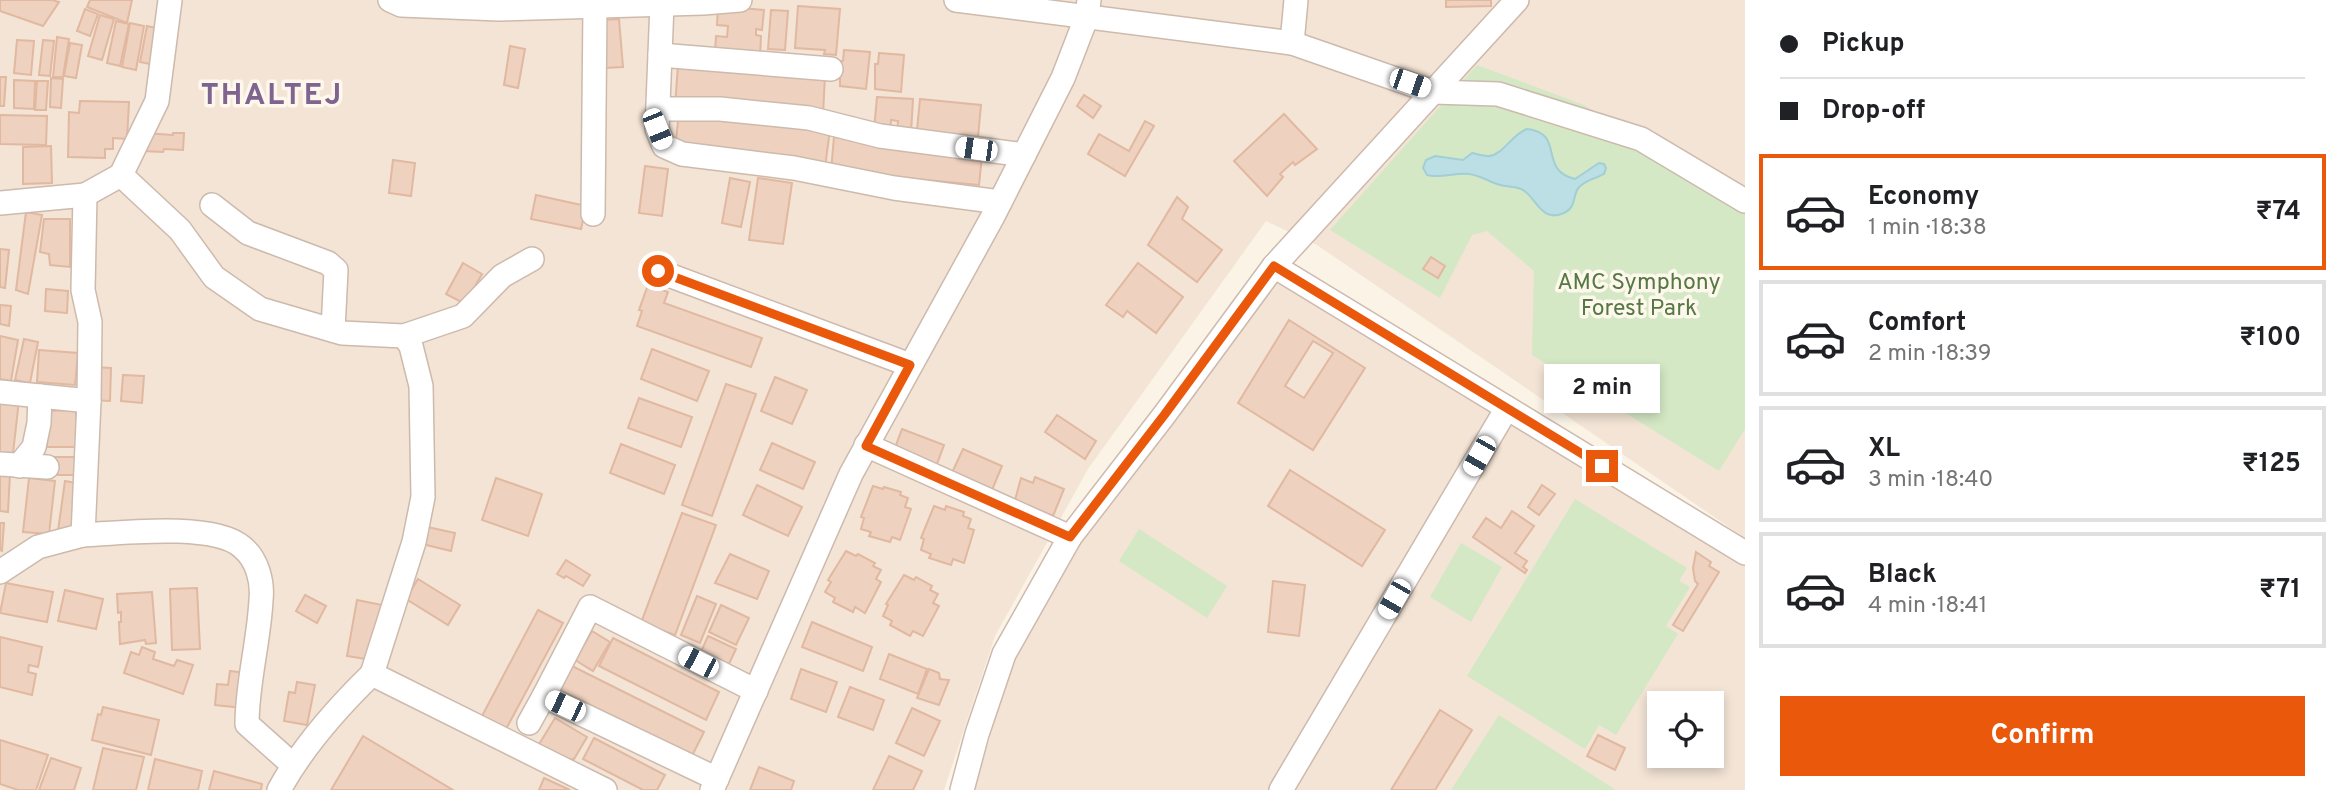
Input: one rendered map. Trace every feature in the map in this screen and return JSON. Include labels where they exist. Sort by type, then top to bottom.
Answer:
[{"type":"street","points":[[0,203],[85,195],[121,176],[157,101],[170,0]]},
{"type":"street","points":[[390,0],[401,5],[662,4],[740,0]]},
{"type":"street","points":[[956,0],[1088,8],[1292,43],[1433,92],[1497,94],[1642,139],[1745,201]]},
{"type":"street","points":[[1292,43],[1296,0]]},
{"type":"street","points":[[962,790],[977,734],[1004,654],[1070,537],[1274,266],[1517,0]]},
{"type":"street","points":[[662,4],[657,129],[664,146],[682,154],[794,168],[894,188],[1000,202]]},
{"type":"street","points":[[593,214],[594,5]]},
{"type":"street","points":[[544,696],[715,784],[851,474],[1024,155],[1063,78],[1088,8]]},
{"type":"street","points":[[660,55],[831,69]]},
{"type":"street","points":[[658,109],[720,109],[809,118],[880,136],[1024,155]]},
{"type":"street","points":[[121,176],[180,230],[214,277],[260,309],[341,333],[404,336],[463,316],[502,275],[532,259]]},
{"type":"street","points":[[83,535],[90,322],[83,290],[85,195]]},
{"type":"street","points":[[212,205],[248,233],[328,263],[336,270],[333,330]]},
{"type":"street","points":[[1274,266],[1745,553]]},
{"type":"street","points":[[658,271],[910,365]]},
{"type":"street","points":[[279,790],[293,765],[339,705],[372,674],[414,542],[424,497],[421,386],[411,346],[404,336]]},
{"type":"street","points":[[0,392],[89,401]]},
{"type":"street","points":[[10,465],[34,447],[39,423],[40,396]]},
{"type":"street","points":[[1281,790],[1507,408]]},
{"type":"street","points":[[866,446],[1070,537]]},
{"type":"street","points":[[10,465],[47,467]]},
{"type":"street","points":[[0,572],[38,547],[83,535],[181,531],[215,534],[241,545],[256,562],[262,597],[247,724],[293,765]]},
{"type":"street","points":[[529,723],[590,607],[756,691]]},
{"type":"street","points":[[372,674],[606,790]]},
{"type":"shaded area","points":[[0,0],[1745,0],[1745,538],[1317,245],[1266,221],[1088,469],[995,636],[944,790],[0,790]]},
{"type":"shaded area","points":[[1278,277],[1745,564],[1745,790],[974,790],[1013,660],[1079,540]]},
{"type":"green space","name":"AMC Symphony Forest Park","points":[[1477,65],[1584,105],[1745,211],[1745,429],[1719,471],[1532,355],[1534,271],[1487,231],[1472,235],[1440,298],[1330,230]]},
{"type":"green space","points":[[1575,499],[1687,568],[1679,581],[1690,587],[1666,626],[1678,634],[1616,735],[1599,725],[1585,749],[1467,676]]},
{"type":"green space","points":[[1139,529],[1227,586],[1207,618],[1119,561]]},
{"type":"green space","points":[[1461,543],[1502,567],[1471,622],[1430,597]]},
{"type":"green space","points":[[1499,715],[1616,790],[1451,790]]},
{"type":"water","points":[[1527,129],[1546,137],[1553,160],[1564,174],[1575,179],[1599,163],[1606,168],[1604,174],[1579,187],[1572,206],[1564,213],[1549,215],[1526,192],[1518,188],[1469,174],[1427,175],[1423,168],[1426,160],[1435,156],[1463,160],[1472,153],[1494,155]]},
{"type":"building","points":[[0,0],[59,2],[43,26],[0,11]]},
{"type":"building","points":[[90,0],[132,0],[127,23],[87,7]]},
{"type":"building","points":[[1446,0],[1491,0],[1491,6],[1446,7]]},
{"type":"building","points":[[718,6],[764,10],[762,30],[756,29],[756,35],[761,36],[760,57],[715,53],[716,36],[727,37],[728,26],[717,25]]},
{"type":"building","points":[[798,6],[840,9],[836,55],[824,54],[825,50],[795,48]]},
{"type":"building","points":[[85,9],[98,14],[90,36],[77,31]]},
{"type":"building","points":[[771,10],[788,11],[785,50],[768,49]]},
{"type":"building","points":[[100,15],[114,19],[102,60],[88,56]]},
{"type":"building","points":[[619,19],[623,67],[605,68],[601,20]]},
{"type":"building","points":[[116,21],[129,24],[120,66],[107,63]]},
{"type":"building","points":[[130,23],[144,26],[136,70],[122,67]]},
{"type":"building","points":[[147,26],[161,29],[155,65],[140,62]]},
{"type":"building","points":[[57,37],[69,39],[63,77],[53,77]]},
{"type":"building","points":[[17,40],[34,41],[31,75],[14,73]]},
{"type":"building","points":[[43,40],[54,41],[50,76],[39,75]]},
{"type":"building","points":[[70,43],[82,45],[76,78],[64,76]]},
{"type":"building","points":[[510,46],[525,49],[518,88],[504,85]]},
{"type":"building","points":[[844,50],[870,52],[866,89],[840,86],[840,61],[843,61]]},
{"type":"building","points":[[879,53],[904,55],[901,92],[875,89],[875,64],[878,64]]},
{"type":"building","points":[[678,65],[825,75],[823,115],[675,106]]},
{"type":"building","points":[[0,77],[6,77],[4,106],[0,106]]},
{"type":"building","points":[[51,78],[63,79],[61,108],[50,107]]},
{"type":"building","points":[[14,80],[35,81],[34,109],[14,108]]},
{"type":"building","points":[[37,81],[48,81],[46,110],[35,110]]},
{"type":"building","points":[[1084,95],[1101,106],[1093,118],[1077,106]]},
{"type":"building","points":[[877,97],[913,99],[911,133],[897,132],[898,121],[891,120],[890,132],[874,130]]},
{"type":"building","points":[[920,99],[981,105],[978,137],[917,130]]},
{"type":"building","points":[[80,101],[129,102],[127,139],[113,138],[113,149],[105,149],[105,158],[68,157],[69,112],[79,113]]},
{"type":"building","points":[[679,111],[830,129],[825,168],[675,150]]},
{"type":"building","points":[[1284,114],[1317,149],[1295,165],[1293,162],[1280,174],[1283,177],[1267,196],[1234,161]]},
{"type":"building","points":[[0,115],[47,116],[46,145],[0,144]]},
{"type":"building","points":[[1145,121],[1154,126],[1125,176],[1088,154],[1099,134],[1129,151]]},
{"type":"building","points":[[144,133],[184,133],[183,150],[143,151]]},
{"type":"building","points":[[834,137],[982,156],[979,185],[831,171]]},
{"type":"building","points":[[51,146],[52,183],[23,184],[23,147]]},
{"type":"building","points":[[393,160],[415,163],[411,196],[389,193]]},
{"type":"building","points":[[645,166],[668,169],[662,216],[639,213]]},
{"type":"building","points":[[730,178],[750,182],[741,227],[722,223]]},
{"type":"building","points":[[758,178],[792,183],[783,244],[749,240]]},
{"type":"building","points":[[536,195],[586,206],[581,229],[531,219]]},
{"type":"building","points":[[1177,197],[1188,207],[1182,219],[1222,250],[1197,282],[1148,245]]},
{"type":"building","points":[[26,212],[42,215],[28,294],[16,290]]},
{"type":"building","points":[[44,219],[70,219],[70,267],[50,265],[49,254],[40,252]]},
{"type":"building","points":[[0,249],[9,250],[5,288],[0,287]]},
{"type":"building","points":[[1431,257],[1445,266],[1438,278],[1423,269]]},
{"type":"building","points":[[463,263],[482,274],[465,304],[446,294]]},
{"type":"building","points":[[1138,263],[1183,297],[1156,333],[1127,311],[1123,317],[1106,305]]},
{"type":"building","points":[[648,285],[668,292],[664,303],[762,338],[751,367],[637,326],[642,311],[639,310]]},
{"type":"building","points":[[46,289],[68,291],[67,313],[45,311]]},
{"type":"building","points":[[0,305],[11,306],[9,326],[0,324]]},
{"type":"building","points":[[1289,320],[1365,368],[1313,450],[1238,403]],"holes":[[[1313,341],[1333,353],[1304,398],[1285,386]]]},
{"type":"building","points":[[0,336],[18,340],[11,381],[0,379]]},
{"type":"building","points":[[24,339],[38,342],[30,383],[15,380]]},
{"type":"building","points":[[652,349],[709,371],[697,401],[641,379]]},
{"type":"building","points":[[39,350],[78,353],[75,385],[37,382]]},
{"type":"building","points":[[93,367],[111,368],[110,401],[91,400]]},
{"type":"building","points":[[123,375],[144,376],[142,403],[121,401]]},
{"type":"building","points":[[775,377],[807,390],[792,424],[761,411]]},
{"type":"building","points":[[726,384],[756,394],[712,516],[682,505]]},
{"type":"building","points":[[0,398],[19,400],[12,462],[0,460]]},
{"type":"building","points":[[639,398],[692,417],[681,447],[628,428]]},
{"type":"building","points":[[76,410],[77,447],[47,447],[46,411]]},
{"type":"building","points":[[1057,415],[1096,441],[1085,459],[1045,432]]},
{"type":"building","points":[[902,429],[944,445],[934,472],[892,456]]},
{"type":"building","points":[[772,443],[815,462],[803,489],[760,470]]},
{"type":"building","points":[[621,444],[675,465],[664,494],[610,473]]},
{"type":"building","points":[[963,449],[1002,466],[990,495],[950,477]]},
{"type":"building","points":[[55,457],[80,457],[80,475],[55,475]]},
{"type":"building","points":[[1290,470],[1385,530],[1362,566],[1268,506]]},
{"type":"building","points":[[0,473],[10,474],[8,512],[0,511]]},
{"type":"building","points":[[1035,477],[1064,489],[1053,516],[1015,500],[1021,478],[1033,483]]},
{"type":"building","points":[[29,478],[55,481],[49,534],[23,532]]},
{"type":"building","points":[[496,478],[542,494],[528,536],[482,520]]},
{"type":"building","points":[[65,481],[82,484],[75,533],[58,531]]},
{"type":"building","points":[[757,485],[802,507],[788,536],[743,515]]},
{"type":"building","points":[[1542,485],[1555,494],[1539,515],[1528,507]]},
{"type":"building","points":[[873,486],[901,492],[900,495],[908,498],[905,507],[911,509],[900,540],[892,537],[890,542],[869,536],[871,532],[861,529],[864,518],[861,517]]},
{"type":"building","points":[[934,506],[945,510],[946,506],[964,512],[963,516],[971,519],[968,528],[974,530],[964,563],[953,559],[951,565],[929,558],[931,554],[921,550],[924,539],[921,538]]},
{"type":"building","points":[[1512,511],[1534,526],[1515,553],[1527,561],[1523,567],[1527,570],[1525,573],[1473,537],[1486,518],[1501,528]]},
{"type":"building","points":[[682,513],[716,525],[675,635],[641,623]]},
{"type":"building","points":[[0,523],[4,523],[2,551],[0,550]]},
{"type":"building","points":[[423,526],[455,533],[451,551],[418,543]]},
{"type":"building","points":[[846,551],[875,563],[873,566],[881,570],[876,579],[881,582],[865,613],[855,607],[853,612],[833,602],[835,598],[825,592],[831,582],[828,580]]},
{"type":"building","points":[[1696,552],[1711,562],[1709,566],[1719,572],[1683,631],[1673,625],[1698,584],[1693,568]]},
{"type":"building","points":[[730,554],[769,571],[757,599],[715,583]]},
{"type":"building","points":[[566,560],[590,575],[583,586],[557,574]]},
{"type":"building","points":[[904,575],[914,580],[916,577],[932,586],[930,590],[938,594],[933,603],[939,606],[923,636],[913,631],[910,636],[890,625],[892,621],[883,616],[888,605],[886,604]]},
{"type":"building","points":[[418,579],[460,605],[448,625],[406,599]]},
{"type":"building","points":[[1273,581],[1305,585],[1299,636],[1268,632]]},
{"type":"building","points":[[6,583],[53,592],[47,622],[0,613]]},
{"type":"building","points":[[197,588],[200,649],[172,650],[170,589]]},
{"type":"building","points":[[65,590],[103,599],[96,629],[58,621]]},
{"type":"building","points":[[152,592],[156,643],[146,644],[145,640],[120,644],[121,612],[118,613],[117,594]]},
{"type":"building","points":[[305,595],[326,606],[317,623],[296,611]]},
{"type":"building","points":[[697,596],[716,604],[700,643],[681,635]]},
{"type":"building","points":[[357,600],[382,605],[372,660],[347,656]]},
{"type":"building","points":[[721,605],[749,618],[736,645],[709,632]]},
{"type":"building","points":[[538,610],[563,623],[506,729],[482,716]]},
{"type":"building","points":[[812,622],[872,647],[863,671],[802,647]]},
{"type":"building","points":[[592,631],[610,642],[593,671],[575,660]]},
{"type":"building","points":[[708,636],[736,649],[728,666],[700,654]]},
{"type":"building","points":[[0,637],[42,647],[38,667],[29,665],[28,672],[36,674],[32,695],[0,687]]},
{"type":"building","points":[[613,638],[719,692],[706,720],[599,666]]},
{"type":"building","points":[[142,647],[155,652],[153,659],[174,666],[177,660],[193,665],[183,694],[124,673],[131,652],[139,655]]},
{"type":"building","points":[[889,654],[927,669],[918,694],[880,679]]},
{"type":"building","points":[[572,666],[704,732],[690,760],[558,694]]},
{"type":"building","points":[[801,669],[837,682],[826,712],[791,699]]},
{"type":"building","points":[[929,669],[939,673],[940,679],[949,680],[939,705],[917,698]]},
{"type":"building","points":[[230,671],[247,673],[243,708],[215,705],[217,684],[228,685]]},
{"type":"building","points":[[297,682],[315,685],[307,725],[284,721],[289,692],[295,693]]},
{"type":"building","points":[[850,687],[884,700],[873,730],[838,717]]},
{"type":"building","points":[[103,707],[159,720],[151,755],[92,740],[98,714],[101,715]]},
{"type":"building","points":[[912,708],[940,721],[924,756],[896,743]]},
{"type":"building","points":[[1440,710],[1472,730],[1435,790],[1391,790]]},
{"type":"building","points":[[555,718],[587,737],[574,759],[566,760],[547,748],[546,751],[538,746]]},
{"type":"building","points":[[1598,735],[1625,748],[1615,770],[1587,756]]},
{"type":"building","points":[[363,736],[453,790],[331,790]]},
{"type":"building","points":[[594,738],[665,775],[657,790],[643,790],[583,759]]},
{"type":"building","points":[[0,740],[48,755],[36,790],[18,790],[0,784]]},
{"type":"building","points":[[103,748],[144,757],[136,790],[93,790]]},
{"type":"building","points":[[889,756],[922,771],[913,790],[873,790]]},
{"type":"building","points":[[51,758],[81,768],[74,790],[39,790]]},
{"type":"building","points":[[155,759],[202,771],[198,790],[148,790]]},
{"type":"building","points":[[759,767],[794,781],[791,790],[750,790]]},
{"type":"building","points":[[214,771],[262,784],[261,790],[209,790]]},
{"type":"building","points":[[544,778],[570,790],[539,790]]},
{"type":"district","name":"THALTEJ","points":[[272,96]]},
{"type":"route","points":[[658,271],[910,365],[866,446],[1070,537],[1274,266],[1602,466]]}]
